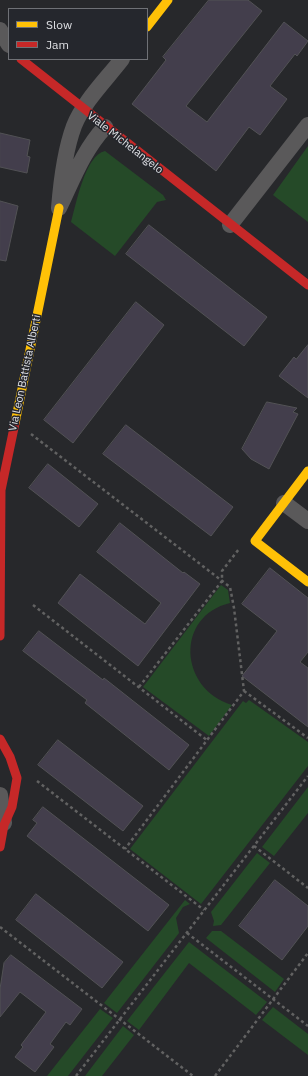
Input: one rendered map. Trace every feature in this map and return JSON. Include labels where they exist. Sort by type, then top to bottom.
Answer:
[{"type":"street","points":[[148,26],[168,0]]},
{"type":"street","points":[[0,30],[8,43]]},
{"type":"street","name":"Viale Michelangelo","points":[[22,60],[83,110],[308,285]]},
{"type":"street","name":"Via Leon Battista Alberti","points":[[0,636],[1,490],[59,208],[60,186],[74,127],[83,110],[121,60]]},
{"type":"street","points":[[230,225],[308,125]]},
{"type":"street","name":"Via Leon Battista Alberti","points":[[59,208],[84,154],[105,127]]},
{"type":"street","points":[[308,472],[255,540],[308,582]]},
{"type":"street","points":[[284,503],[308,522]]},
{"type":"street","points":[[0,739],[10,757],[16,778],[12,807],[4,825],[0,847]]},
{"type":"street","points":[[0,795],[4,825]]},
{"type":"path","points":[[30,434],[230,587],[244,691],[208,741],[125,849]]},
{"type":"path","points":[[139,687],[222,581],[222,571],[242,545],[255,540]]},
{"type":"path","points":[[33,605],[208,741]]},
{"type":"path","points":[[244,691],[308,738]]},
{"type":"path","points":[[76,1076],[308,776]]},
{"type":"path","points":[[31,777],[204,910]]},
{"type":"path","points":[[254,846],[308,888]]},
{"type":"path","points":[[0,927],[193,1076]]},
{"type":"path","points":[[187,933],[308,1026]]},
{"type":"path","points":[[215,1076],[274,1000],[308,953]]},
{"type":"green space","points":[[308,146],[308,222],[273,195]]},
{"type":"green space","points":[[105,151],[163,195],[166,200],[157,202],[115,256],[71,222],[82,182],[87,171],[92,161]]},
{"type":"green space","points":[[221,585],[228,590],[230,603],[212,610],[200,622],[192,637],[190,653],[194,669],[202,684],[214,697],[232,705],[209,736],[143,687]]},
{"type":"green space","points":[[249,700],[308,742],[308,766],[201,904],[130,849],[243,701],[246,703]]},
{"type":"green space","points":[[308,787],[308,813],[274,856],[262,847]]},
{"type":"green space","points":[[257,853],[270,863],[221,925],[213,926],[214,921],[211,912]]},
{"type":"green space","points":[[185,900],[190,904],[183,907],[176,918],[179,933],[117,1013],[104,1003]]},
{"type":"green space","points":[[212,931],[221,931],[284,979],[275,992],[206,938]]},
{"type":"green space","points":[[189,942],[267,1002],[256,1015],[189,963],[139,1030],[127,1021]]},
{"type":"green space","points":[[273,1007],[308,1034],[308,1055],[262,1020]]},
{"type":"green space","points":[[100,1009],[113,1018],[68,1076],[47,1076]]},
{"type":"green space","points":[[123,1026],[134,1035],[102,1076],[85,1076]]},
{"type":"building","points":[[209,0],[248,0],[262,11],[186,106],[207,122],[284,22],[308,41],[297,56],[295,54],[270,86],[287,99],[260,135],[249,127],[216,171],[132,104],[166,60],[163,57]]},
{"type":"building","points":[[0,133],[30,140],[27,156],[30,157],[27,173],[0,167]]},
{"type":"building","points":[[0,201],[18,206],[6,261],[0,260]]},
{"type":"building","points":[[149,225],[267,317],[244,346],[126,254]]},
{"type":"building","points":[[136,302],[164,325],[73,443],[44,420]]},
{"type":"building","points":[[308,345],[308,398],[279,376],[294,357],[296,359]]},
{"type":"building","points":[[267,402],[297,408],[293,412],[298,414],[269,469],[251,459],[242,449]]},
{"type":"building","points":[[126,425],[233,507],[211,536],[103,454]]},
{"type":"building","points":[[48,464],[98,504],[79,527],[29,488]]},
{"type":"building","points":[[120,523],[183,573],[184,572],[200,584],[138,666],[58,603],[80,574],[145,624],[161,603],[97,552]]},
{"type":"building","points":[[270,568],[308,598],[308,652],[300,662],[308,668],[308,727],[242,676],[277,631],[242,604]]},
{"type":"building","points":[[39,631],[103,680],[104,678],[189,745],[169,770],[85,703],[87,700],[23,651]]},
{"type":"building","points":[[58,740],[143,806],[123,831],[38,765]]},
{"type":"building","points":[[43,807],[169,905],[148,931],[27,836],[37,823],[33,820]]},
{"type":"building","points":[[275,880],[308,906],[308,926],[282,960],[239,926]]},
{"type":"building","points":[[36,894],[123,962],[102,988],[16,920]]},
{"type":"building","points":[[11,955],[82,1009],[70,1025],[66,1022],[50,1044],[54,1047],[35,1072],[15,1057],[23,1047],[21,1045],[46,1012],[20,992],[0,1017],[0,989],[4,963]]},
{"type":"traffic: slow","points":[[148,26],[168,0]]},
{"type":"traffic: slow","points":[[15,423],[59,208]]},
{"type":"traffic: slow","points":[[308,471],[255,541],[308,582]]},
{"type":"traffic: jam","points":[[22,60],[308,285]]},
{"type":"traffic: jam","points":[[0,636],[1,490],[15,423]]},
{"type":"traffic: jam","points":[[0,739],[10,757],[17,778],[12,807],[4,825],[0,847]]}]
